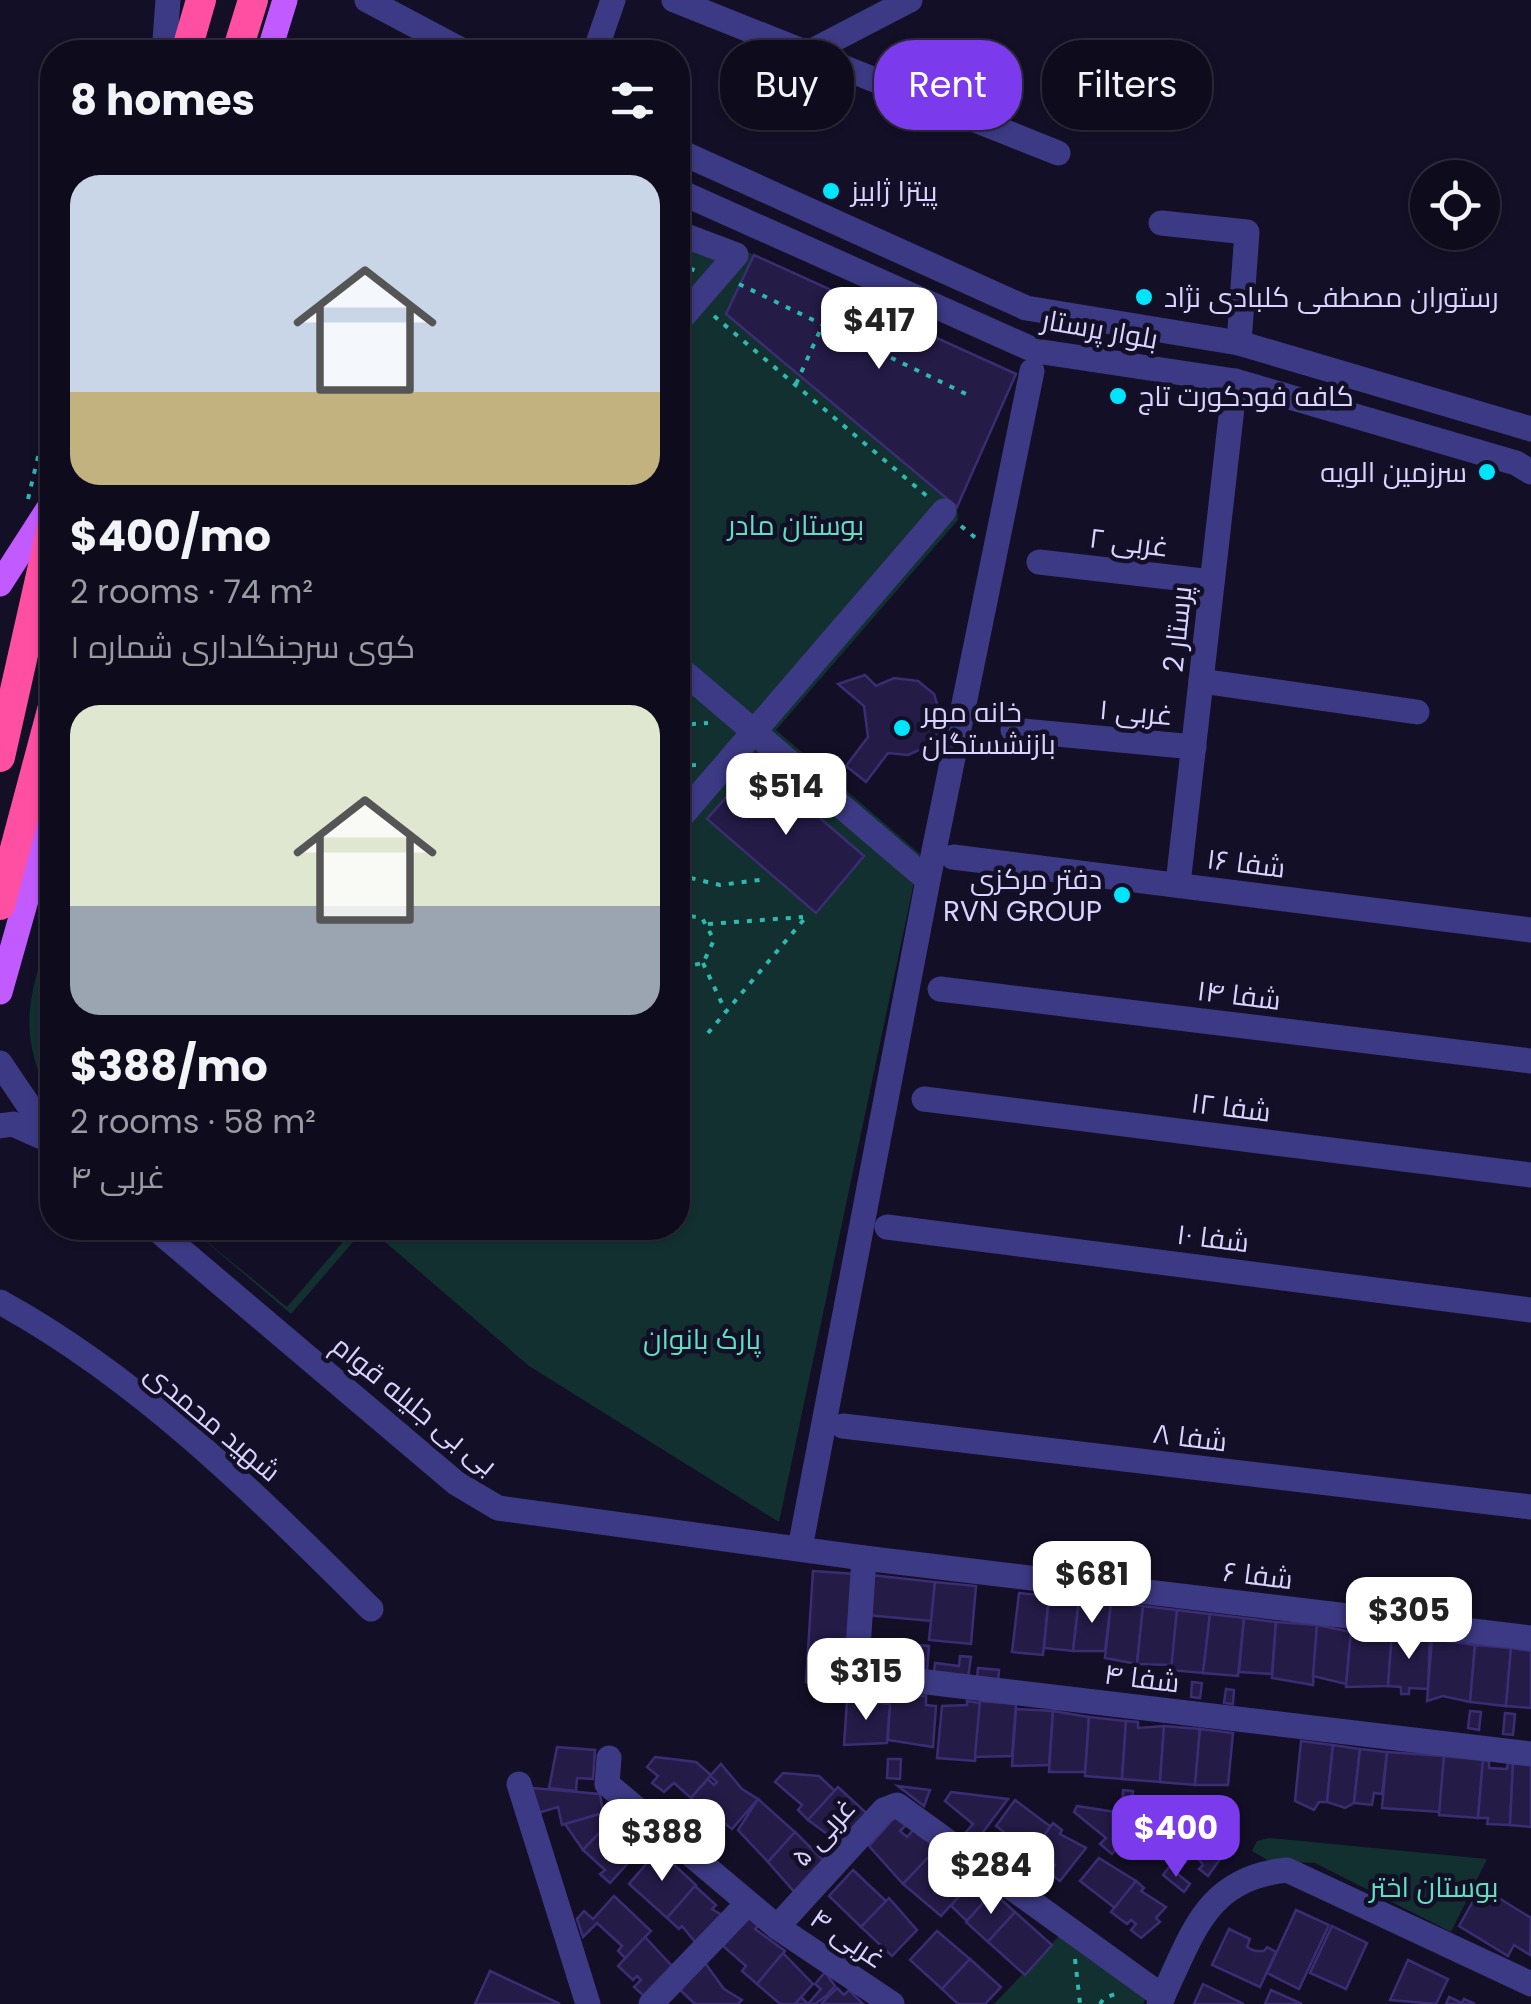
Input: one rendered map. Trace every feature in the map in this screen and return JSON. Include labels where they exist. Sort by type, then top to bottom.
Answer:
[{"type":"highway","points":[[189,40],[201,0]]},
{"type":"highway","points":[[241,40],[253,0]]},
{"type":"highway","points":[[0,757],[40,579]]},
{"type":"highway","points":[[0,904],[40,755]]},
{"type":"main road","points":[[273,40],[285,0]]},
{"type":"main road","points":[[0,584],[40,522]]},
{"type":"main road","points":[[0,992],[40,850]]},
{"type":"street","points":[[165,40],[168,0]]},
{"type":"street","points":[[367,0],[438,40]]},
{"type":"street","points":[[599,40],[613,0]]},
{"type":"street","points":[[674,0],[775,40]]},
{"type":"street","points":[[833,40],[910,0]]},
{"type":"street","points":[[854,71],[1058,153]]},
{"type":"street","name":"بلوار پرستار","points":[[690,155],[1026,308],[1239,343],[1531,428]]},
{"type":"street","name":"بلوار پرستار","points":[[690,196],[1036,351],[1235,381],[1516,463],[1531,472]]},
{"type":"street","points":[[1162,224],[1247,232],[1239,343]]},
{"type":"street","points":[[690,238],[736,255],[690,306]]},
{"type":"street","points":[[800,1548],[928,880],[1032,371]]},
{"type":"street","name":"پرستار 2","points":[[1178,884],[1235,381]]},
{"type":"street","points":[[690,806],[944,512]]},
{"type":"street","name":"۲ غربی","points":[[1039,562],[1212,582]]},
{"type":"street","points":[[690,677],[928,880]]},
{"type":"street","points":[[1202,680],[1417,712]]},
{"type":"street","name":"۱ غربی","points":[[1013,730],[1194,748]]},
{"type":"street","name":"شفا ۱۶","points":[[954,857],[1531,930]]},
{"type":"street","name":"شفا ۱۴","points":[[940,988],[1531,1061]]},
{"type":"street","points":[[0,1063],[40,1123]]},
{"type":"street","name":"شفا ۱۲","points":[[924,1099],[1531,1174]]},
{"type":"street","points":[[0,1126],[40,1133]]},
{"type":"street","name":"شفا ۱۰","points":[[887,1226],[1531,1310]]},
{"type":"street","name":"بی بی جلیله قوام","points":[[169,1240],[456,1482],[498,1508],[533,1516],[800,1548]]},
{"type":"street","name":"شهید محمدی","points":[[0,1302],[49,1329],[224,1463],[371,1609]]},
{"type":"street","name":"شفا ۸","points":[[843,1426],[1531,1507]]},
{"type":"street","name":"شفا ۶","points":[[800,1548],[1531,1638]]},
{"type":"street","name":"شفا ۴","points":[[864,1558],[857,1664],[860,1672],[868,1676],[1531,1754]]},
{"type":"street","name":"غربی ۴","points":[[609,1758],[607,1784],[777,1927],[892,2004]]},
{"type":"street","points":[[519,1784],[588,2004]]},
{"type":"street","name":"غربی ۵","points":[[777,1927],[890,1804],[1068,1928],[1161,2000]]},
{"type":"street","points":[[1161,2000],[1198,1922],[1222,1893],[1253,1874],[1288,1870],[1531,1984]]},
{"type":"street","points":[[651,2004],[748,1904]]},
{"type":"path","points":[[721,275],[966,394]]},
{"type":"path","points":[[695,300],[994,554]]},
{"type":"path","points":[[796,385],[823,324]]},
{"type":"path","points":[[26,508],[40,449]]},
{"type":"path","points":[[690,878],[720,885],[767,879]]},
{"type":"path","points":[[690,914],[708,924],[714,940],[702,964]]},
{"type":"path","points":[[708,924],[806,917],[708,1033]]},
{"type":"path","points":[[690,966],[702,964]]},
{"type":"path","points":[[702,964],[726,1012]]},
{"type":"path","points":[[1068,1928],[1058,1944],[1075,1959],[1080,2004]]},
{"type":"green space","points":[[690,225],[754,255],[726,314],[957,507],[958,520],[776,730],[920,854],[779,1522],[529,1366],[383,1240],[690,1240]]},
{"type":"green space","points":[[40,964],[40,1077],[30,1032],[33,991]]},
{"type":"green space","points":[[204,1240],[287,1307],[345,1240],[355,1240],[291,1314]]},
{"type":"green space","name":"بوستان اختر","points":[[1269,1838],[1487,1859],[1451,1932],[1315,1863],[1269,1861],[1252,1851],[1257,1841]]},
{"type":"green space","points":[[1060,1935],[1148,1994],[1143,2004],[994,2004]]},
{"type":"building","points":[[754,255],[1016,374],[957,507],[726,314]]},
{"type":"building","name":"خانه مهر بازنشستگان","points":[[865,675],[876,686],[894,678],[918,681],[934,694],[941,717],[938,732],[926,747],[908,755],[888,753],[866,782],[846,766],[868,737],[864,706],[838,684]]},
{"type":"building","points":[[756,763],[864,856],[816,913],[707,819]]},
{"type":"building","points":[[813,1571],[856,1574],[849,1675],[831,1674],[831,1684],[806,1682]]},
{"type":"building","points":[[871,1575],[935,1582],[931,1621],[867,1615]]},
{"type":"building","points":[[935,1582],[976,1586],[971,1644],[929,1640]]},
{"type":"building","points":[[1019,1593],[1049,1596],[1043,1655],[1012,1652]]},
{"type":"building","points":[[1049,1596],[1079,1600],[1073,1651],[1044,1648]]},
{"type":"building","points":[[1079,1600],[1111,1603],[1105,1651],[1073,1651]]},
{"type":"building","points":[[1111,1603],[1143,1606],[1137,1664],[1105,1658]]},
{"type":"building","points":[[1143,1606],[1177,1610],[1172,1665],[1137,1664]]},
{"type":"building","points":[[1177,1610],[1210,1614],[1203,1673],[1171,1670]]},
{"type":"building","points":[[1210,1614],[1244,1618],[1238,1676],[1203,1673]]},
{"type":"building","points":[[1244,1618],[1276,1622],[1272,1674],[1239,1672]]},
{"type":"building","points":[[1276,1622],[1317,1625],[1313,1685],[1272,1678]]},
{"type":"building","points":[[1317,1625],[1351,1632],[1346,1684],[1313,1676]]},
{"type":"building","points":[[1351,1631],[1392,1635],[1388,1686],[1346,1687]]},
{"type":"building","points":[[1392,1632],[1430,1635],[1428,1689],[1409,1688],[1409,1694],[1401,1694],[1401,1687],[1388,1686]]},
{"type":"building","points":[[1432,1639],[1475,1645],[1470,1702],[1443,1696],[1427,1701]]},
{"type":"building","points":[[917,1645],[929,1646],[927,1672],[914,1671]]},
{"type":"building","points":[[1475,1645],[1511,1648],[1506,1706],[1470,1702]]},
{"type":"building","points":[[1511,1648],[1531,1651],[1531,1708],[1506,1706]]},
{"type":"building","points":[[960,1656],[971,1657],[968,1678],[934,1673],[935,1663],[959,1666]]},
{"type":"building","points":[[978,1668],[999,1670],[998,1682],[977,1680]]},
{"type":"building","points":[[1192,1682],[1202,1683],[1200,1698],[1191,1697]]},
{"type":"building","points":[[1226,1689],[1234,1690],[1233,1704],[1224,1703]]},
{"type":"building","points":[[907,1695],[926,1696],[926,1705],[936,1706],[933,1747],[888,1740],[890,1701],[907,1702]]},
{"type":"building","points":[[847,1700],[890,1704],[887,1743],[844,1745]]},
{"type":"building","points":[[967,1701],[980,1703],[975,1761],[937,1758],[942,1706],[967,1705]]},
{"type":"building","points":[[980,1701],[1016,1704],[1012,1756],[975,1757]]},
{"type":"building","points":[[1016,1709],[1053,1711],[1049,1765],[1012,1766]]},
{"type":"building","points":[[1053,1711],[1089,1717],[1085,1772],[1049,1772]]},
{"type":"building","points":[[1470,1711],[1481,1712],[1479,1730],[1468,1728]]},
{"type":"building","points":[[1505,1713],[1515,1714],[1513,1735],[1503,1734]]},
{"type":"building","points":[[1089,1717],[1126,1721],[1122,1779],[1085,1776]]},
{"type":"building","points":[[1126,1721],[1138,1722],[1138,1728],[1164,1726],[1160,1782],[1122,1779]]},
{"type":"building","points":[[1164,1726],[1200,1729],[1195,1785],[1160,1782]]},
{"type":"building","points":[[1200,1729],[1233,1733],[1228,1785],[1195,1785]]},
{"type":"building","points":[[1301,1741],[1333,1745],[1327,1802],[1319,1802],[1314,1810],[1295,1801]]},
{"type":"building","points":[[1333,1745],[1360,1749],[1354,1803],[1345,1808],[1327,1802]]},
{"type":"building","points":[[557,1747],[595,1750],[593,1779],[577,1778],[576,1791],[549,1788]]},
{"type":"building","points":[[1360,1749],[1387,1752],[1382,1794],[1374,1793],[1372,1805],[1354,1803]]},
{"type":"building","points":[[1387,1752],[1444,1756],[1440,1812],[1382,1808]]},
{"type":"building","points":[[1444,1756],[1483,1760],[1478,1818],[1439,1815]]},
{"type":"building","points":[[655,1757],[696,1762],[711,1775],[691,1798],[674,1783],[664,1792],[652,1783],[658,1776],[647,1767]]},
{"type":"building","points":[[888,1759],[901,1759],[900,1779],[887,1778]]},
{"type":"building","points":[[1483,1760],[1489,1761],[1489,1768],[1507,1769],[1508,1763],[1513,1763],[1510,1825],[1487,1824],[1488,1818],[1478,1818]]},
{"type":"building","points":[[1513,1763],[1531,1765],[1531,1827],[1510,1825]]},
{"type":"building","points":[[721,1764],[742,1789],[758,1799],[732,1829],[691,1798],[708,1779],[714,1785],[717,1782],[710,1776]]},
{"type":"building","points":[[783,1773],[819,1776],[835,1791],[808,1820],[798,1810],[802,1805],[775,1782]]},
{"type":"building","points":[[898,1786],[930,1790],[924,1806]]},
{"type":"building","points":[[838,1787],[874,1820],[848,1849],[808,1820]]},
{"type":"building","points":[[532,1788],[600,1794],[603,1813],[562,1825],[558,1807],[538,1813]]},
{"type":"building","points":[[1123,1790],[1133,1791],[1131,1809],[1122,1808]]},
{"type":"building","points":[[951,1792],[1008,1799],[977,1840],[966,1832],[973,1824],[945,1801]]},
{"type":"building","points":[[758,1799],[795,1832],[768,1862],[738,1830]]},
{"type":"building","points":[[1015,1800],[1051,1827],[1031,1853],[996,1826]]},
{"type":"building","points":[[1203,1801],[1215,1802],[1215,1817],[1202,1817]]},
{"type":"building","points":[[1077,1806],[1141,1816],[1112,1854],[1100,1844],[1106,1838],[1074,1812]]},
{"type":"building","points":[[603,1813],[609,1823],[583,1850],[565,1824]]},
{"type":"building","points":[[896,1816],[906,1825],[900,1831],[907,1837],[915,1828],[937,1848],[903,1884],[869,1846]]},
{"type":"building","points":[[1150,1818],[1198,1823],[1178,1849],[1163,1836],[1152,1850],[1135,1836]]},
{"type":"building","points":[[1053,1823],[1062,1830],[1060,1834],[1086,1848],[1060,1881],[1049,1873],[1055,1865],[1031,1853]]},
{"type":"building","points":[[1198,1823],[1223,1837],[1232,1832],[1237,1836],[1208,1876],[1199,1869],[1203,1865],[1198,1858],[1181,1845]]},
{"type":"building","points":[[607,1825],[637,1853],[610,1883],[600,1874],[605,1870],[583,1850]]},
{"type":"building","points":[[795,1832],[827,1864],[798,1896],[768,1862]]},
{"type":"building","points":[[937,1848],[977,1876],[941,1916],[903,1884]]},
{"type":"building","points":[[658,1850],[696,1885],[667,1918],[629,1884]]},
{"type":"building","points":[[1099,1858],[1136,1881],[1115,1908],[1080,1881]]},
{"type":"building","points":[[1169,1867],[1190,1884],[1184,1892],[1163,1875]]},
{"type":"building","points":[[853,1870],[886,1901],[861,1927],[829,1896]]},
{"type":"building","points":[[977,1876],[992,1893],[967,1921],[951,1906]]},
{"type":"building","points":[[1136,1881],[1144,1888],[1141,1891],[1166,1907],[1156,1918],[1160,1922],[1141,1938],[1131,1930],[1136,1924],[1131,1920],[1127,1924],[1111,1912]]},
{"type":"building","points":[[695,1886],[716,1905],[712,1909],[728,1919],[695,1942],[682,1926],[679,1929],[667,1918]]},
{"type":"building","points":[[1481,1887],[1531,1918],[1530,1955],[1514,1945],[1508,1956],[1459,1926]]},
{"type":"building","points":[[993,1892],[1015,1912],[988,1942],[966,1922]]},
{"type":"building","points":[[614,1896],[651,1931],[625,1958],[618,1951],[622,1946],[597,1923],[583,1937],[577,1919],[584,1911],[593,1919]]},
{"type":"building","points":[[889,1898],[917,1930],[892,1956],[861,1927]]},
{"type":"building","points":[[1296,1910],[1329,1925],[1299,1989],[1267,1973]]},
{"type":"building","points":[[1015,1912],[1052,1945],[1025,1975],[988,1942]]},
{"type":"building","points":[[749,1916],[759,1925],[755,1929],[785,1951],[757,1984],[742,1971],[746,1966],[723,1946]]},
{"type":"building","points":[[1332,1926],[1367,1943],[1346,1989],[1310,1973]]},
{"type":"building","points":[[1229,1929],[1250,1939],[1247,1947],[1255,1951],[1267,1947],[1276,1952],[1260,1987],[1212,1965]]},
{"type":"building","points":[[937,1931],[970,1959],[942,1989],[910,1960]]},
{"type":"building","points":[[645,1937],[672,1966],[645,1997],[634,1987],[641,1980],[637,1976],[633,1980],[618,1966]]},
{"type":"building","points":[[783,1953],[813,1984],[795,2004],[780,2004],[757,1984]]},
{"type":"building","points":[[970,1959],[1001,1987],[985,2004],[958,2004],[942,1989]]},
{"type":"building","points":[[1408,1960],[1448,1979],[1436,2004],[1390,2000]]},
{"type":"building","points":[[705,1963],[724,1989],[742,2000],[738,2004],[695,2004],[680,1990]]},
{"type":"building","points":[[490,1971],[560,2004],[475,2004]]},
{"type":"building","points":[[825,1972],[835,1986],[815,2004],[808,2004],[821,1989],[815,1984]]},
{"type":"building","points":[[1203,1984],[1244,2004],[1194,2004]]},
{"type":"building","points":[[837,1988],[844,1995],[849,1990],[863,2004],[821,2004]]},
{"type":"building","points":[[1271,1990],[1302,2004],[1265,2004]]},
{"type":"building","points":[[1449,1997],[1462,2003],[1464,1999],[1475,2004],[1446,2004]]},
{"type":"place","name":"پیتزا ژابیز","points":[[831,191]]},
{"type":"place","name":"رستوران مصطفی کلبادی نژاد","points":[[1144,297]]},
{"type":"place","name":"کافه فودکورت تاج","points":[[1118,396]]},
{"type":"place","name":"سرزمین الویه","points":[[1487,472]]},
{"type":"place","name":"خانه مهر بازنشستگان","points":[[902,728]]},
{"type":"place","name":"دفتر مرکزی RVN GROUP","points":[[1122,895]]},
{"type":"park label","name":"بوستان مادر","points":[[796,525]]},
{"type":"park label","name":"پارک بانوان","points":[[702,1339]]}]
